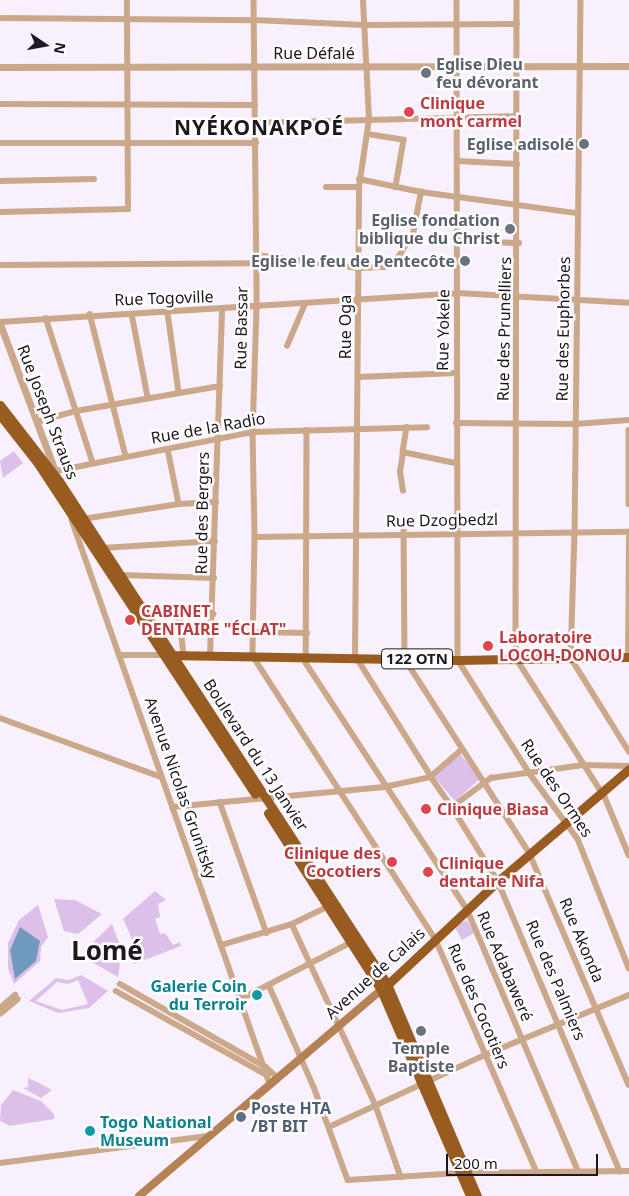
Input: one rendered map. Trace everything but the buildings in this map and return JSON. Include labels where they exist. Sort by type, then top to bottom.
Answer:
[{"type":"highway","name":"Boulevard du 13 Janvier","points":[[0,405],[24,432],[59,481],[121,575],[167,655]]},
{"type":"highway","name":"Boulevard du 13 Janvier","points":[[0,414],[19,437],[167,655],[384,987],[464,1173],[478,1196]]},
{"type":"highway","name":"122 OTN","points":[[167,655],[355,656],[458,660],[628,658]]},
{"type":"highway","name":"Avenue de Calais","points":[[384,987],[468,912],[498,881],[568,823],[629,768]]},
{"type":"highway","name":"Boulevard du 13 Janvier","points":[[261,797],[352,942],[384,987]]},
{"type":"highway","name":"Boulevard du 13 Janvier","points":[[464,1173],[470,1196]]},
{"type":"main road","name":"Avenue de Calais","points":[[139,1196],[207,1136],[302,1058],[384,987]]},
{"type":"street","points":[[0,212],[125,210],[128,207],[127,0]]},
{"type":"street","name":"Rue Bassar","points":[[253,656],[256,537],[253,432],[257,308],[254,0]]},
{"type":"street","name":"Rue Oga","points":[[355,656],[359,179],[369,119],[363,0]]},
{"type":"street","name":"Rue Yokele","points":[[457,0],[459,161],[456,463],[460,534],[458,660]]},
{"type":"street","name":"Rue des Prunelliers","points":[[516,658],[517,297],[519,243],[517,204],[517,0]]},
{"type":"street","name":"Rue des Euphorbes","points":[[571,658],[575,532],[577,212],[581,0]]},
{"type":"street","points":[[0,18],[254,20],[364,25],[517,24]]},
{"type":"street","name":"Rue Défalé","points":[[0,67],[629,66]]},
{"type":"street","points":[[0,104],[256,105]]},
{"type":"street","points":[[256,123],[458,116],[517,116]]},
{"type":"street","points":[[368,134],[404,140],[396,187]]},
{"type":"street","points":[[0,143],[256,143]]},
{"type":"street","points":[[459,161],[517,164]]},
{"type":"street","points":[[359,179],[421,192],[458,195],[577,212]]},
{"type":"street","points":[[0,181],[94,180]]},
{"type":"street","points":[[326,187],[359,188]]},
{"type":"street","points":[[256,255],[358,268],[384,267],[399,256],[413,234],[421,192]]},
{"type":"street","points":[[458,241],[519,243]]},
{"type":"street","points":[[0,264],[256,263]]},
{"type":"street","name":"Rue Togoville","points":[[0,323],[90,314],[168,313],[359,302],[458,294],[577,302],[629,303]]},
{"type":"street","points":[[287,346],[305,304]]},
{"type":"street","name":"Rue des Bergers","points":[[210,656],[213,614],[222,310]]},
{"type":"street","points":[[168,313],[180,392]]},
{"type":"street","points":[[90,314],[126,456]]},
{"type":"street","points":[[132,314],[148,397]]},
{"type":"street","points":[[46,318],[93,463]]},
{"type":"street","name":"Rue Joseph Strauss","points":[[0,323],[69,510]]},
{"type":"street","points":[[358,377],[456,373]]},
{"type":"street","points":[[37,422],[76,411],[220,386]]},
{"type":"street","points":[[456,423],[575,424],[629,420]]},
{"type":"street","name":"Rue de la Radio","points":[[56,472],[126,456],[253,432],[427,426]]},
{"type":"street","points":[[403,491],[400,472],[406,453],[407,427]]},
{"type":"street","points":[[304,656],[307,633],[307,430]]},
{"type":"street","points":[[629,430],[629,504]]},
{"type":"street","points":[[168,449],[179,504]]},
{"type":"street","points":[[406,453],[456,463]]},
{"type":"street","points":[[83,519],[179,504],[216,502]]},
{"type":"street","name":"Avenue Nicolas Grunitsky","points":[[69,510],[172,807],[266,1067],[270,1084]]},
{"type":"street","points":[[404,520],[405,659]]},
{"type":"street","name":"Rue Dzogbedzl","points":[[256,537],[575,532],[629,534]]},
{"type":"street","points":[[628,658],[629,534]]},
{"type":"street","points":[[102,548],[215,541]]},
{"type":"street","points":[[121,575],[214,578]]},
{"type":"street","points":[[139,605],[213,614]]},
{"type":"street","points":[[179,611],[184,656]]},
{"type":"street","points":[[255,632],[307,633]]},
{"type":"street","name":"122 OTN","points":[[119,655],[167,655]]},
{"type":"street","name":"Rue des Cocotiers","points":[[253,656],[436,940],[537,1172]]},
{"type":"street","name":"Rue Adabaweré","points":[[304,656],[384,786],[468,912],[521,1041],[579,1172]]},
{"type":"street","name":"Rue des Palmiers","points":[[355,656],[498,881],[620,1171]]},
{"type":"street","points":[[516,658],[602,792],[629,855]]},
{"type":"street","points":[[571,658],[629,751]]},
{"type":"street","name":"Rue Akonda","points":[[405,659],[462,750],[486,780],[530,854],[629,1085]]},
{"type":"street","name":"Rue des Ormes","points":[[458,660],[530,774],[578,838],[629,968]]},
{"type":"street","points":[[0,718],[162,777]]},
{"type":"street","points":[[172,807],[384,786],[431,777],[462,750]]},
{"type":"street","points":[[452,807],[486,780],[583,765],[629,768]]},
{"type":"street","points":[[220,802],[267,933]]},
{"type":"street","points":[[222,945],[292,924],[329,906]]},
{"type":"street","points":[[292,924],[376,1106],[401,1177]]},
{"type":"street","points":[[241,999],[352,942]]},
{"type":"street","points":[[120,984],[266,1067],[278,1078]]},
{"type":"street","points":[[269,985],[302,1058],[348,1180],[464,1173],[629,1171]]},
{"type":"street","points":[[116,991],[267,1075]]},
{"type":"street","points":[[329,1127],[485,1055],[559,1023],[629,996]]},
{"type":"street","points":[[0,1008],[16,997],[0,1014]]},
{"type":"street","points":[[0,1163],[207,1136]]},
{"type":"shaded area","points":[[14,451],[23,463],[3,478],[0,461]]},
{"type":"shaded area","points":[[459,753],[481,778],[455,801],[433,776]]},
{"type":"shaded area","points":[[155,891],[166,900],[158,904],[160,917],[155,919],[160,934],[165,933],[173,945],[180,942],[181,946],[134,964],[134,943],[123,919]]},
{"type":"shaded area","points":[[54,899],[75,900],[102,914],[78,934],[64,931]]},
{"type":"shaded area","points":[[38,905],[48,937],[41,947],[40,961],[14,984],[8,968],[8,943],[19,920]]},
{"type":"shaded area","points":[[467,920],[474,933],[462,940],[454,926]]},
{"type":"shaded area","points":[[112,924],[122,950],[118,977],[90,961],[89,946]]},
{"type":"shaded area","points":[[81,975],[108,991],[89,1008],[58,1013],[29,1001],[56,978],[69,980]],"holes":[[[78,980],[88,1004],[62,1010],[36,1001],[57,982],[68,984]]]},
{"type":"shaded area","points":[[28,1078],[52,1090],[41,1098],[23,1088],[28,1087]]},
{"type":"shaded area","points":[[13,1090],[41,1101],[54,1114],[54,1119],[10,1126],[0,1121],[1,1105]]},
{"type":"water","points":[[20,927],[40,941],[36,961],[15,979],[10,950]]},
{"type":"place","name":"Eglise Dieu feu dévorant","points":[[426,73]]},
{"type":"place","name":"Clinique mont carmel","points":[[409,112]]},
{"type":"place","name":"Eglise adisolé","points":[[584,144]]},
{"type":"place","name":"Eglise fondation biblique du Christ","points":[[510,229]]},
{"type":"place","name":"Eglise le feu de Pentecôte","points":[[465,261]]},
{"type":"place","name":"CABINET DENTAIRE \"ÉCLAT\"","points":[[130,620]]},
{"type":"place","name":"Laboratoire LOCOH-DONOU","points":[[488,646]]},
{"type":"place","name":"Clinique Biasa","points":[[426,809]]},
{"type":"place","name":"Clinique des Cocotiers","points":[[392,862]]},
{"type":"place","name":"Clinique dentaire Nifa","points":[[428,872]]},
{"type":"place","name":"Galerie Coin du Terroir","points":[[257,995]]},
{"type":"place","name":"Temple Baptiste","points":[[421,1031]]},
{"type":"place","name":"Poste HTA /BT BIT","points":[[241,1117]]},
{"type":"place","name":"Togo National Museum","points":[[90,1131]]},
{"type":"district","name":"NYÉKONAKPOÉ","points":[[259,127]]},
{"type":"district","name":"Lomé","points":[[107,951]]}]
